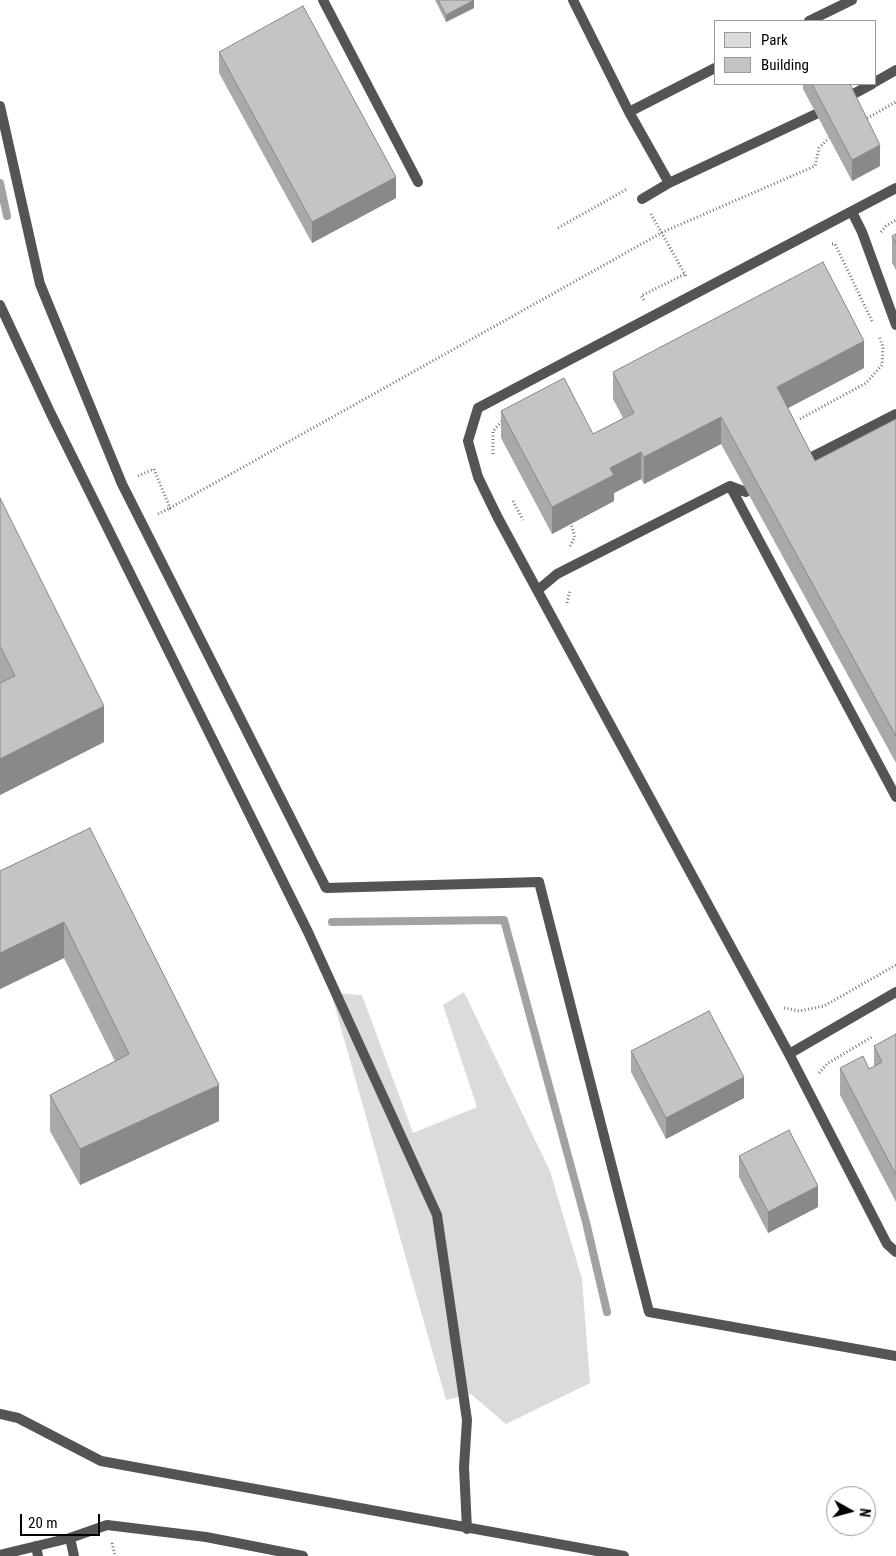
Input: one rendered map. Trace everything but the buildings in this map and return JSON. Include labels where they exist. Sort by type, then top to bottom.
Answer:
[{"type":"lane","points":[[323,0],[418,182]]},
{"type":"lane","points":[[573,0],[629,112],[669,183]]},
{"type":"lane","points":[[811,20],[852,0]]},
{"type":"lane","points":[[629,112],[714,69]]},
{"type":"lane","points":[[876,81],[896,70]]},
{"type":"lane","points":[[846,98],[869,85]]},
{"type":"lane","points":[[0,106],[40,284],[122,484],[326,888],[540,882],[649,1312],[896,1356]]},
{"type":"lane","points":[[642,199],[669,183],[816,114]]},
{"type":"lane","points":[[896,188],[478,408],[468,441],[478,477],[789,1054],[887,1244],[896,1252]]},
{"type":"lane","points":[[852,212],[862,232],[896,325]]},
{"type":"lane","points":[[0,305],[55,423],[308,932],[437,1215],[467,1420],[464,1467],[467,1528]]},
{"type":"lane","points":[[802,462],[896,414]]},
{"type":"lane","points":[[538,590],[557,574],[730,486],[746,492]]},
{"type":"lane","points":[[730,486],[896,797]]},
{"type":"lane","points":[[789,1054],[896,992]]},
{"type":"lane","points":[[0,1414],[18,1418],[101,1461],[624,1556]]},
{"type":"lane","points":[[0,1556],[37,1551],[108,1525],[206,1537],[303,1556]]},
{"type":"lane","points":[[70,1538],[74,1556]]},
{"type":"path","points":[[858,123],[896,102]]},
{"type":"path","points":[[154,469],[170,508],[663,232],[815,166],[819,148],[829,138]]},
{"type":"path","points":[[558,228],[637,183],[642,199],[686,274],[692,295]]},
{"type":"path","points":[[826,246],[836,244],[875,326]]},
{"type":"path","points":[[800,419],[866,383],[882,365],[883,346],[878,333]]},
{"type":"path","points":[[495,462],[493,456],[494,431],[510,412]]},
{"type":"path","points":[[512,500],[525,524]]},
{"type":"path","points":[[568,552],[575,537],[571,524]]},
{"type":"path","points":[[567,605],[566,597],[571,587]]},
{"type":"path","points":[[780,1003],[785,1008],[799,1011],[816,1009],[896,965]]},
{"type":"path","points":[[817,1076],[828,1063],[872,1037]]},
{"type":"green space","points":[[464,992],[550,1171],[582,1279],[590,1383],[506,1424],[471,1394],[446,1400],[331,993],[362,995],[413,1133],[477,1107],[443,1005]]},
{"type":"waterway","points":[[0,183],[7,216]]},
{"type":"waterway","points":[[332,922],[504,920],[586,1222],[607,1312]]}]
